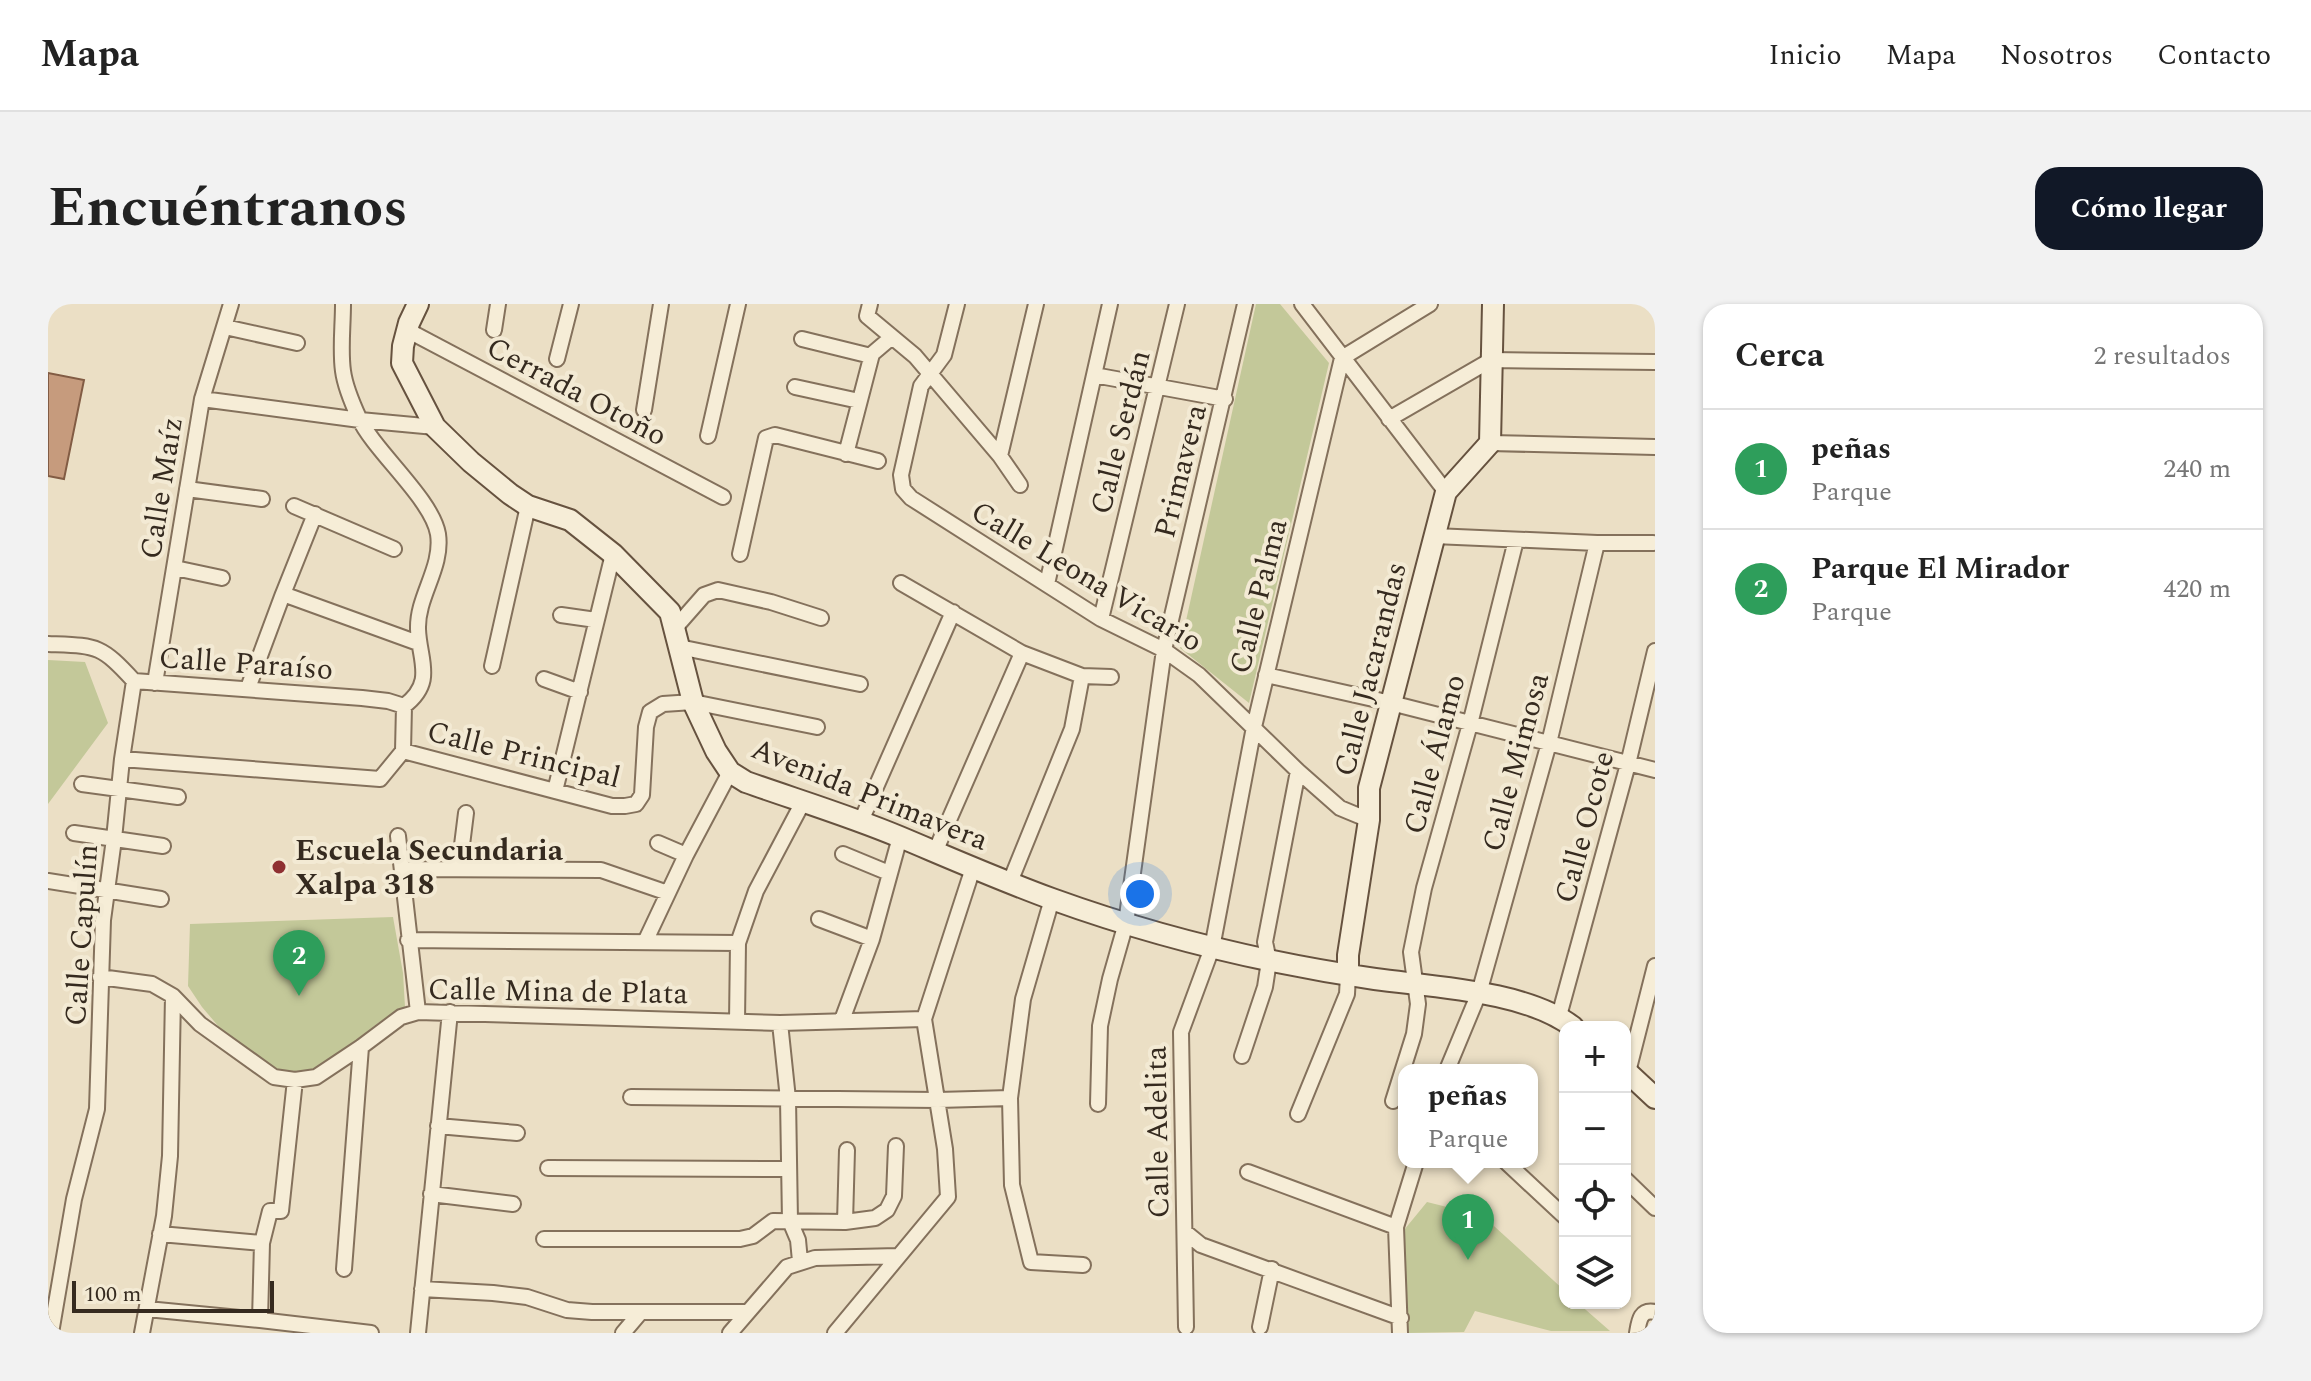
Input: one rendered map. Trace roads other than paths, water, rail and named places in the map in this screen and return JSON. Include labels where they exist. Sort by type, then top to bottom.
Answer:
[{"type":"street","name":"Calle Maíz","points":[[155,683],[202,399],[231,304]]},
{"type":"street","points":[[122,759],[380,779],[403,751],[404,706],[417,697],[424,670],[418,643],[418,622],[435,569],[438,533],[420,500],[360,420],[343,373],[343,304]]},
{"type":"street","name":"Avenida Primavera","points":[[418,304],[407,330],[402,363],[435,427],[481,470],[528,506],[570,520],[613,554],[670,612],[693,702],[716,751],[730,772],[746,782],[861,821],[1052,899],[1126,923],[1269,961],[1479,993],[1519,1002],[1564,1021]]},
{"type":"street","points":[[494,330],[498,304]]},
{"type":"street","points":[[557,359],[571,304]]},
{"type":"street","points":[[644,410],[661,304]]},
{"type":"street","points":[[708,436],[738,304]]},
{"type":"street","points":[[930,372],[944,355],[957,304]]},
{"type":"street","points":[[1000,456],[1036,304]]},
{"type":"street","points":[[1047,584],[1110,304]]},
{"type":"street","name":"Calle Serdán","points":[[1101,619],[1177,304]]},
{"type":"street","name":"Primavera","points":[[1098,1104],[1100,1026],[1126,923],[1164,650],[1245,304]]},
{"type":"street","points":[[1302,304],[1446,492]]},
{"type":"street","points":[[1342,358],[1430,304]]},
{"type":"street","points":[[1493,304],[1490,443],[1655,447]]},
{"type":"street","points":[[869,310],[892,337],[930,372],[1000,456],[1020,485]]},
{"type":"street","points":[[225,327],[297,343]]},
{"type":"street","name":"Cerrada Otoño","points":[[407,330],[723,497]]},
{"type":"street","points":[[846,454],[871,356],[892,337]]},
{"type":"street","points":[[802,339],[871,356]]},
{"type":"street","name":"Calle Palma","points":[[1212,948],[1254,727],[1342,358]]},
{"type":"street","points":[[1389,419],[1491,360],[1655,362]]},
{"type":"street","name":"Calle Leona Vicario","points":[[930,372],[921,386],[901,475],[903,489],[911,498],[1101,619],[1164,650],[1199,675],[1340,808],[1369,820]]},
{"type":"street","points":[[1094,375],[1225,399]]},
{"type":"street","points":[[795,387],[859,401]]},
{"type":"street","points":[[202,399],[435,427]]},
{"type":"street","points":[[740,554],[766,438],[775,435],[878,461]]},
{"type":"street","name":"Calle Jacarandas","points":[[1348,975],[1348,955],[1369,820],[1369,788],[1434,536],[1446,492],[1490,443]]},
{"type":"street","points":[[187,489],[262,499]]},
{"type":"street","points":[[294,506],[394,549]]},
{"type":"street","points":[[492,666],[528,506]]},
{"type":"street","points":[[248,688],[315,514]]},
{"type":"street","points":[[1434,536],[1654,544]]},
{"type":"street","name":"Calle Álamo","points":[[1405,1064],[1414,1034],[1418,1004],[1411,952],[1424,888],[1470,724],[1516,540]]},
{"type":"street","name":"Calle Mimosa","points":[[1449,1064],[1479,993],[1549,743],[1597,543]]},
{"type":"street","points":[[555,791],[613,554]]},
{"type":"street","points":[[175,568],[222,578]]},
{"type":"street","points":[[901,583],[1022,653],[1082,676],[1111,677]]},
{"type":"street","points":[[821,618],[718,590],[704,595],[677,638],[860,684]]},
{"type":"street","points":[[283,594],[418,643]]},
{"type":"street","points":[[861,821],[953,612]]},
{"type":"street","points":[[561,615],[596,620]]},
{"type":"street","name":"Calle Paraíso","points":[[48,644],[97,648],[110,655],[134,681],[248,688],[388,701],[404,706]]},
{"type":"street","name":"Calle Ocote","points":[[1566,1021],[1653,670],[1655,651]]},
{"type":"street","points":[[935,852],[1022,653]]},
{"type":"street","points":[[1266,675],[1391,703],[1655,770]]},
{"type":"street","points":[[1010,882],[1072,729],[1082,676]]},
{"type":"street","points":[[544,679],[580,692]]},
{"type":"street","name":"Calle Capulín","points":[[51,1333],[74,1199],[97,1109],[100,977],[106,891],[134,681]]},
{"type":"street","points":[[693,702],[817,727]]},
{"type":"street","name":"Calle Principal","points":[[403,751],[612,806],[625,806],[636,804],[642,795],[646,727],[650,712],[663,704],[693,702]]},
{"type":"street","points":[[1242,1056],[1265,987],[1269,961],[1265,942],[1298,771]]},
{"type":"street","points":[[645,942],[730,772]]},
{"type":"street","points":[[82,784],[178,797]]},
{"type":"street","points":[[737,1022],[738,943],[756,891],[803,802]]},
{"type":"street","points":[[459,869],[466,813]]},
{"type":"street","points":[[74,833],[163,846]]},
{"type":"street","points":[[398,836],[418,1012]]},
{"type":"street","points":[[842,1020],[872,939],[900,837]]},
{"type":"street","points":[[658,843],[686,855]]},
{"type":"street","points":[[843,854],[889,873]]},
{"type":"street","points":[[835,1333],[948,1197],[945,1149],[924,1019],[973,868]]},
{"type":"street","points":[[403,869],[601,870],[668,893]]},
{"type":"street","points":[[48,881],[161,899]]},
{"type":"street","points":[[1052,899],[1023,999],[1010,1098],[1012,1185],[1031,1262],[1083,1265]]},
{"type":"street","points":[[819,919],[872,939]]},
{"type":"street","points":[[408,940],[738,943]]},
{"type":"street","name":"Calle Adelita","points":[[1212,948],[1181,1032],[1185,1232],[1201,1245],[1272,1269],[1400,1325]]},
{"type":"street","points":[[1631,1053],[1655,966]]},
{"type":"street","points":[[1298,1114],[1347,994],[1348,975]]},
{"type":"street","points":[[100,977],[152,984],[173,996],[200,1024],[274,1077],[295,1080],[281,1211],[270,1211],[262,1243],[260,1320]]},
{"type":"street","points":[[142,1333],[164,1216],[170,1156],[173,996]]},
{"type":"street","name":"Calle Mina de Plata","points":[[295,1080],[316,1077],[401,1017],[418,1012],[780,1023],[924,1019]]},
{"type":"street","points":[[418,1333],[450,1012]]},
{"type":"street","points":[[173,1020],[200,1024]]},
{"type":"street","points":[[780,1023],[788,1099],[790,1221],[798,1240],[800,1261]]},
{"type":"street","points":[[344,1269],[361,1047]]},
{"type":"street","points":[[1631,1076],[1655,1098]]},
{"type":"street","name":"Calle Álamo","points":[[1393,1101],[1398,1085]]},
{"type":"street","points":[[631,1097],[1010,1098]]},
{"type":"street","points":[[438,1126],[517,1133]]},
{"type":"street","points":[[544,1239],[740,1239],[753,1236],[773,1221],[845,1222],[875,1218],[887,1210],[894,1196],[896,1146]]},
{"type":"street","points":[[845,1222],[847,1150]]},
{"type":"street","points":[[548,1168],[789,1169]]},
{"type":"street","points":[[1400,1325],[1396,1227],[1414,1168]]},
{"type":"street","points":[[1512,1168],[1559,1211]]},
{"type":"street","points":[[1248,1172],[1396,1227]]},
{"type":"street","points":[[1631,1185],[1655,1208]]},
{"type":"street","points":[[431,1194],[513,1204]]},
{"type":"street","points":[[1185,1232],[1186,1327]]},
{"type":"street","points":[[160,1234],[262,1243]]},
{"type":"street","points":[[730,1333],[787,1267],[800,1261],[898,1256]]},
{"type":"street","points":[[1260,1327],[1272,1269]]},
{"type":"street","points":[[422,1289],[527,1297],[567,1310],[748,1312]]},
{"type":"street","points":[[147,1309],[371,1333]]},
{"type":"street","points":[[1637,1333],[1642,1314],[1655,1312]]},
{"type":"street","points":[[623,1333],[640,1313]]},
{"type":"place","name":"Escuela Secundaria Xalpa 318","points":[[279,867]]},
{"type":"place","name":"Parque El Mirador","points":[[299,996]]},
{"type":"place","name":"peñas","points":[[1468,1260]]}]
